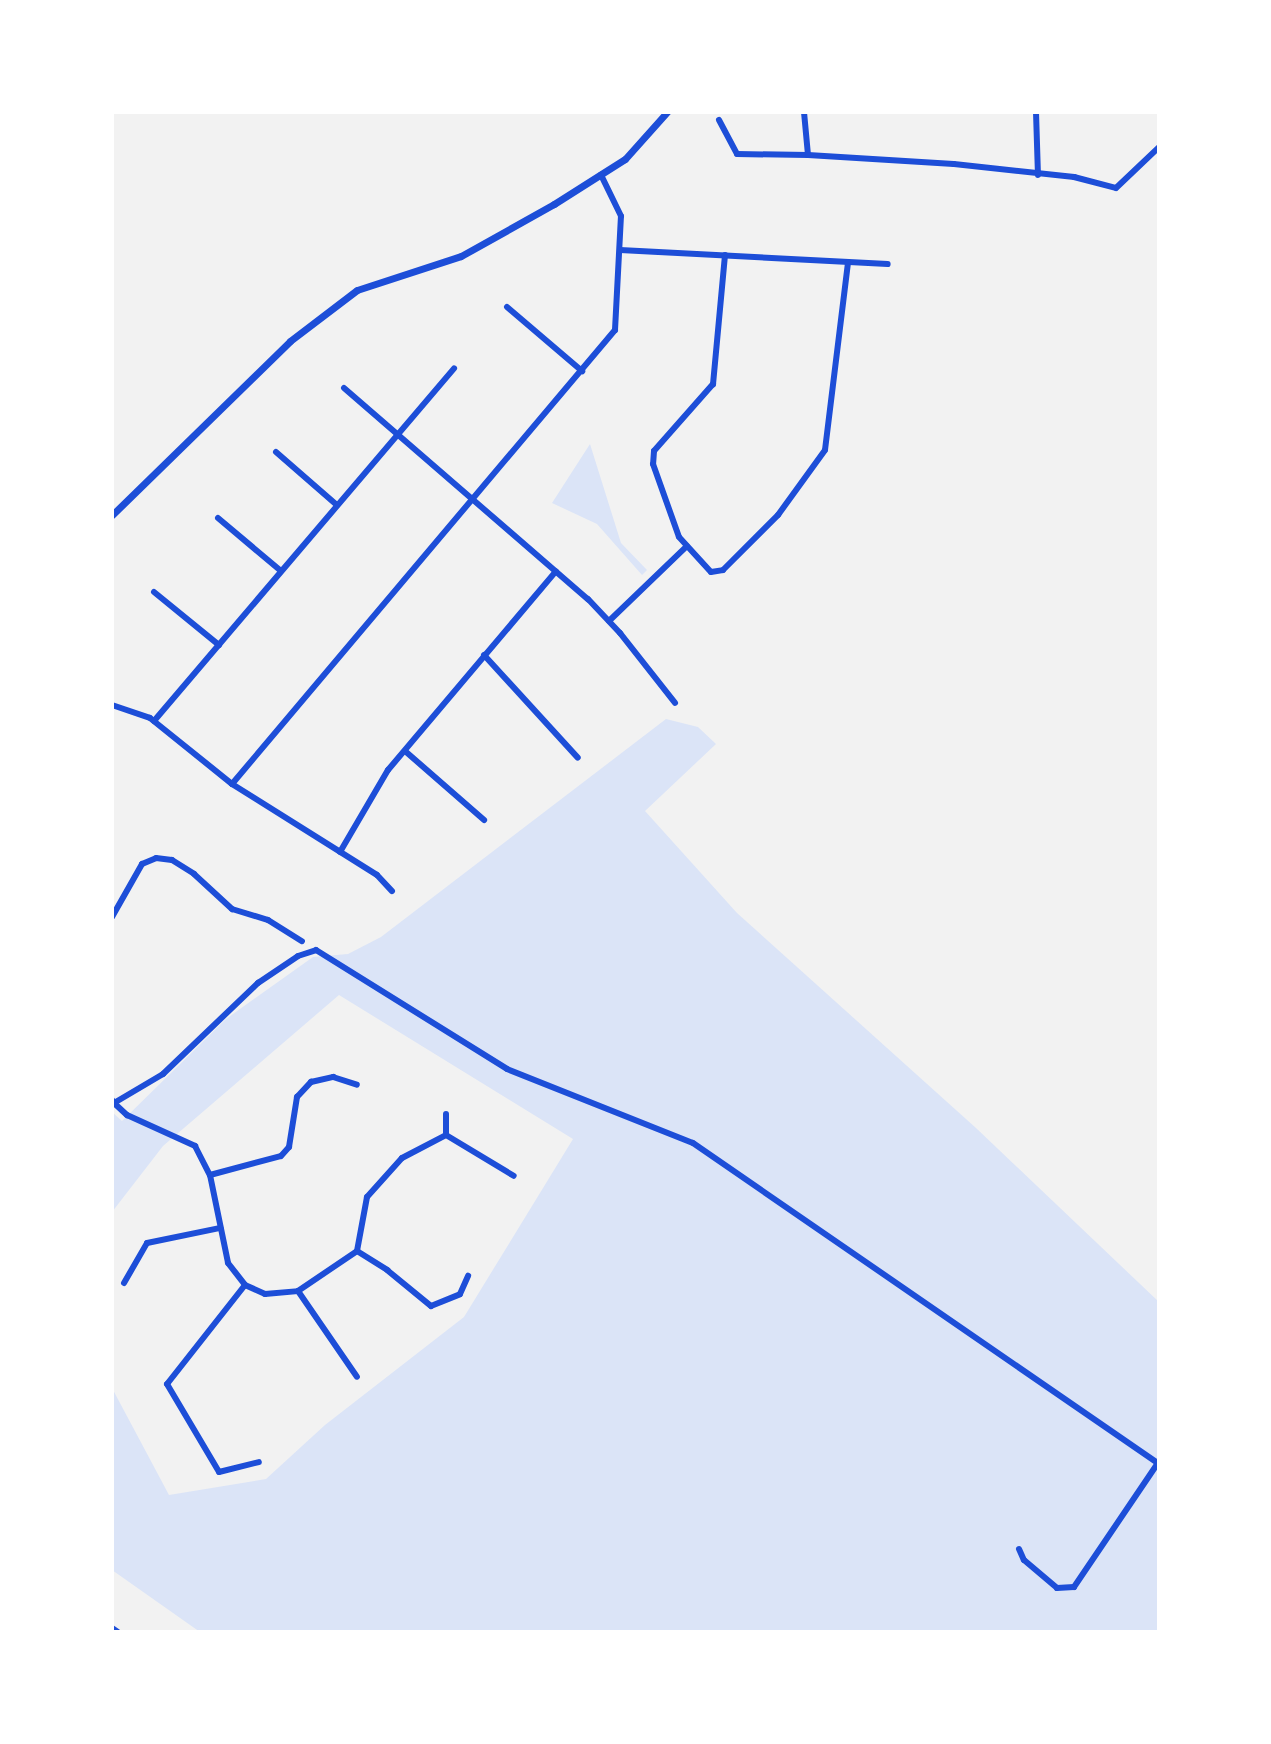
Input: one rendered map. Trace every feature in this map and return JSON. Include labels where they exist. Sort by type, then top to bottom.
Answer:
[{"type":"street","points":[[112,515],[290,341],[357,290],[461,256],[625,159],[667,112]]},
{"type":"street","points":[[804,112],[808,155]]},
{"type":"street","points":[[1036,112],[1038,175]]},
{"type":"street","points":[[719,120],[737,154],[954,164],[1074,177],[1116,188],[1159,147]]},
{"type":"street","points":[[232,784],[615,330],[621,216],[601,175]]},
{"type":"street","points":[[620,250],[888,264]]},
{"type":"street","points":[[725,255],[713,384],[654,451],[653,464],[679,537],[711,572],[723,570],[778,515],[825,450],[848,262]]},
{"type":"street","points":[[507,307],[582,371]]},
{"type":"street","points":[[154,721],[454,368]]},
{"type":"street","points":[[344,388],[556,571],[609,621],[675,703]]},
{"type":"street","points":[[276,452],[337,505]]},
{"type":"street","points":[[218,518],[281,571]]},
{"type":"street","points":[[609,621],[687,546]]},
{"type":"street","points":[[340,852],[388,770],[556,571]]},
{"type":"street","points":[[154,592],[219,645]]},
{"type":"street","points":[[484,655],[578,758]]},
{"type":"street","points":[[112,705],[154,721],[232,784],[386,882],[392,891]]},
{"type":"street","points":[[405,751],[484,820]]},
{"type":"street","points":[[112,917],[142,864],[156,858],[172,860],[194,874],[232,909],[268,920],[302,941]]},
{"type":"street","points":[[446,1135],[402,1158],[367,1197],[357,1251],[298,1291],[265,1294],[245,1285],[228,1263],[210,1175],[195,1146],[127,1115],[113,1101],[163,1074],[258,983],[298,956],[316,950],[507,1069],[693,1143],[1158,1463],[1074,1587],[1057,1588],[1024,1560],[1019,1549]]},
{"type":"street","points":[[210,1175],[281,1156],[289,1147],[297,1097],[311,1082],[333,1077],[357,1085]]},
{"type":"street","points":[[446,1114],[446,1135]]},
{"type":"street","points":[[446,1135],[514,1176]]},
{"type":"street","points":[[124,1283],[147,1243],[220,1228]]},
{"type":"street","points":[[357,1251],[387,1270],[431,1306],[460,1294],[468,1276]]},
{"type":"street","points":[[245,1285],[167,1384],[219,1472],[259,1462]]},
{"type":"street","points":[[298,1291],[357,1377]]},
{"type":"street","points":[[112,1628],[118,1632]]},
{"type":"shaded area","points":[[590,444],[621,543],[647,570],[642,575],[597,524],[552,503]]},
{"type":"shaded area","points":[[666,719],[698,727],[716,744],[645,811],[737,913],[976,1128],[1159,1302],[1159,1632],[200,1632],[112,1570],[112,1388],[169,1495],[266,1479],[325,1425],[464,1317],[573,1139],[339,995],[163,1146],[112,1212],[112,1112],[122,1121],[226,1019],[313,957],[348,954],[381,937]]}]
